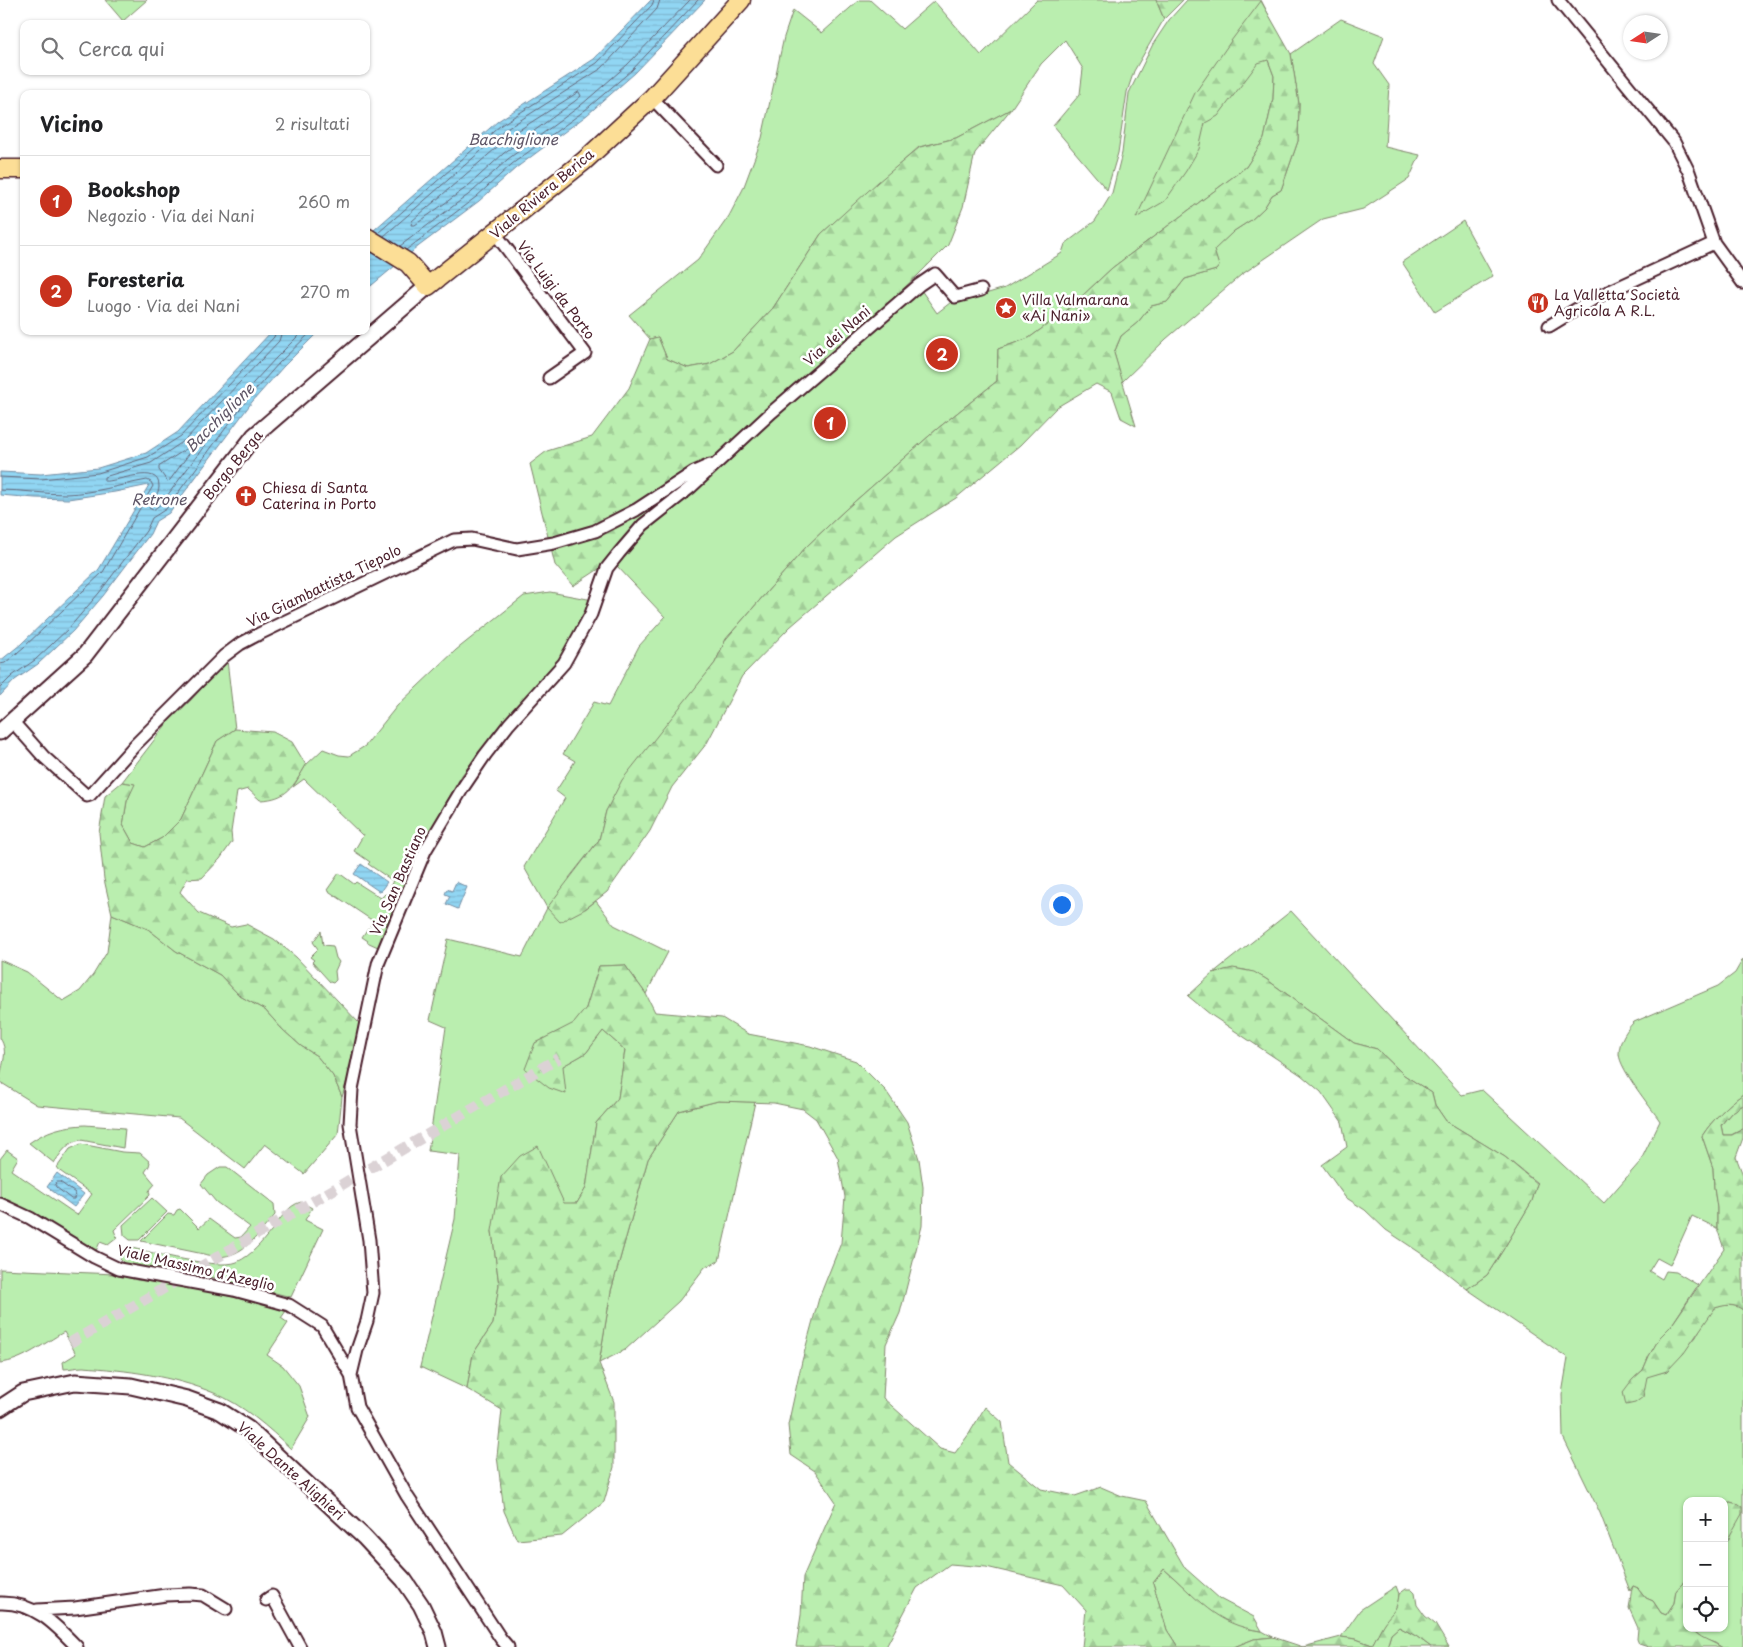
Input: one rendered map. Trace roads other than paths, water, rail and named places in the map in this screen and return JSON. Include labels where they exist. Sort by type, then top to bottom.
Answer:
[{"type":"main road","name":"Viale Riviera Berica","points":[[428,286],[584,161],[652,98],[741,0]]},
{"type":"main road","points":[[0,169],[20,169]]},
{"type":"main road","points":[[370,239],[408,263],[428,286]]},
{"type":"main road","name":"Borgo Berga","points":[[0,732],[85,655],[254,436],[428,286]]},
{"type":"main road","name":"Viale Dante Alighieri","points":[[0,1408],[23,1392],[75,1382],[131,1386],[187,1399],[220,1411],[248,1429],[364,1537],[404,1580],[421,1605],[434,1632],[438,1647]]},
{"type":"street","points":[[1558,0],[1674,142],[1690,172],[1714,243],[1743,283]]},
{"type":"street","points":[[652,98],[716,165]]},
{"type":"street","name":"Via Luigi da Porto","points":[[495,234],[585,353],[549,378]]},
{"type":"street","points":[[1550,326],[1594,298],[1714,243]]},
{"type":"street","name":"Via dei Nani","points":[[718,462],[772,412],[919,285],[935,274],[955,297],[981,290]]},
{"type":"street","name":"Via Giambattista Tiepolo","points":[[12,721],[43,756],[87,796],[90,795],[136,744],[224,656],[240,644],[454,540],[472,539],[517,549],[554,544],[595,531],[636,510],[694,472],[718,462]]},
{"type":"street","name":"Via San Bastiano","points":[[351,1375],[367,1322],[373,1293],[369,1240],[350,1124],[350,1106],[370,998],[378,964],[390,933],[425,851],[443,819],[490,749],[564,663],[591,614],[607,568],[643,525],[691,487],[718,462]]},
{"type":"street","name":"Viale Massimo d'Azeglio","points":[[0,1204],[30,1218],[94,1257],[120,1269],[234,1290],[289,1305],[322,1326],[351,1375],[357,1406],[407,1496],[508,1647]]},
{"type":"street","points":[[0,1603],[14,1602],[37,1610],[75,1608],[166,1595],[190,1594],[203,1595],[226,1608]]},
{"type":"street","points":[[266,1600],[272,1596],[300,1647]]},
{"type":"street","points":[[37,1610],[78,1647]]},
{"type":"water","name":"Bacchiglione","points":[[651,0],[705,0],[635,73],[587,115],[516,168],[479,201],[419,246],[370,287],[370,233],[498,121],[594,59]]},
{"type":"water","name":"Retrone","points":[[268,335],[315,335],[252,402],[169,513],[156,521],[150,534],[103,596],[73,631],[38,664],[15,680],[0,696],[0,661],[21,644],[99,569],[149,485],[68,499],[0,495],[0,472],[41,474],[98,468],[146,453],[178,432]]},
{"type":"water","points":[[361,864],[387,882],[380,892],[354,874]]},
{"type":"water","points":[[456,882],[467,887],[458,909],[446,904],[450,896],[445,894],[447,889],[452,891]]},
{"type":"water","points":[[57,1173],[84,1194],[74,1207],[47,1187]]},
{"type":"tunnel","points":[[70,1343],[559,1058]]},
{"type":"place","name":"La Valletta Società Agricola A R.L.","points":[[1538,303]]},
{"type":"place","name":"Villa Valmarana «Ai Nani»","points":[[1006,308]]},
{"type":"place","name":"Foresteria","points":[[942,354]]},
{"type":"place","name":"Bookshop","points":[[830,423]]},
{"type":"place","name":"Chiesa di Santa Caterina in Porto","points":[[246,496]]}]
